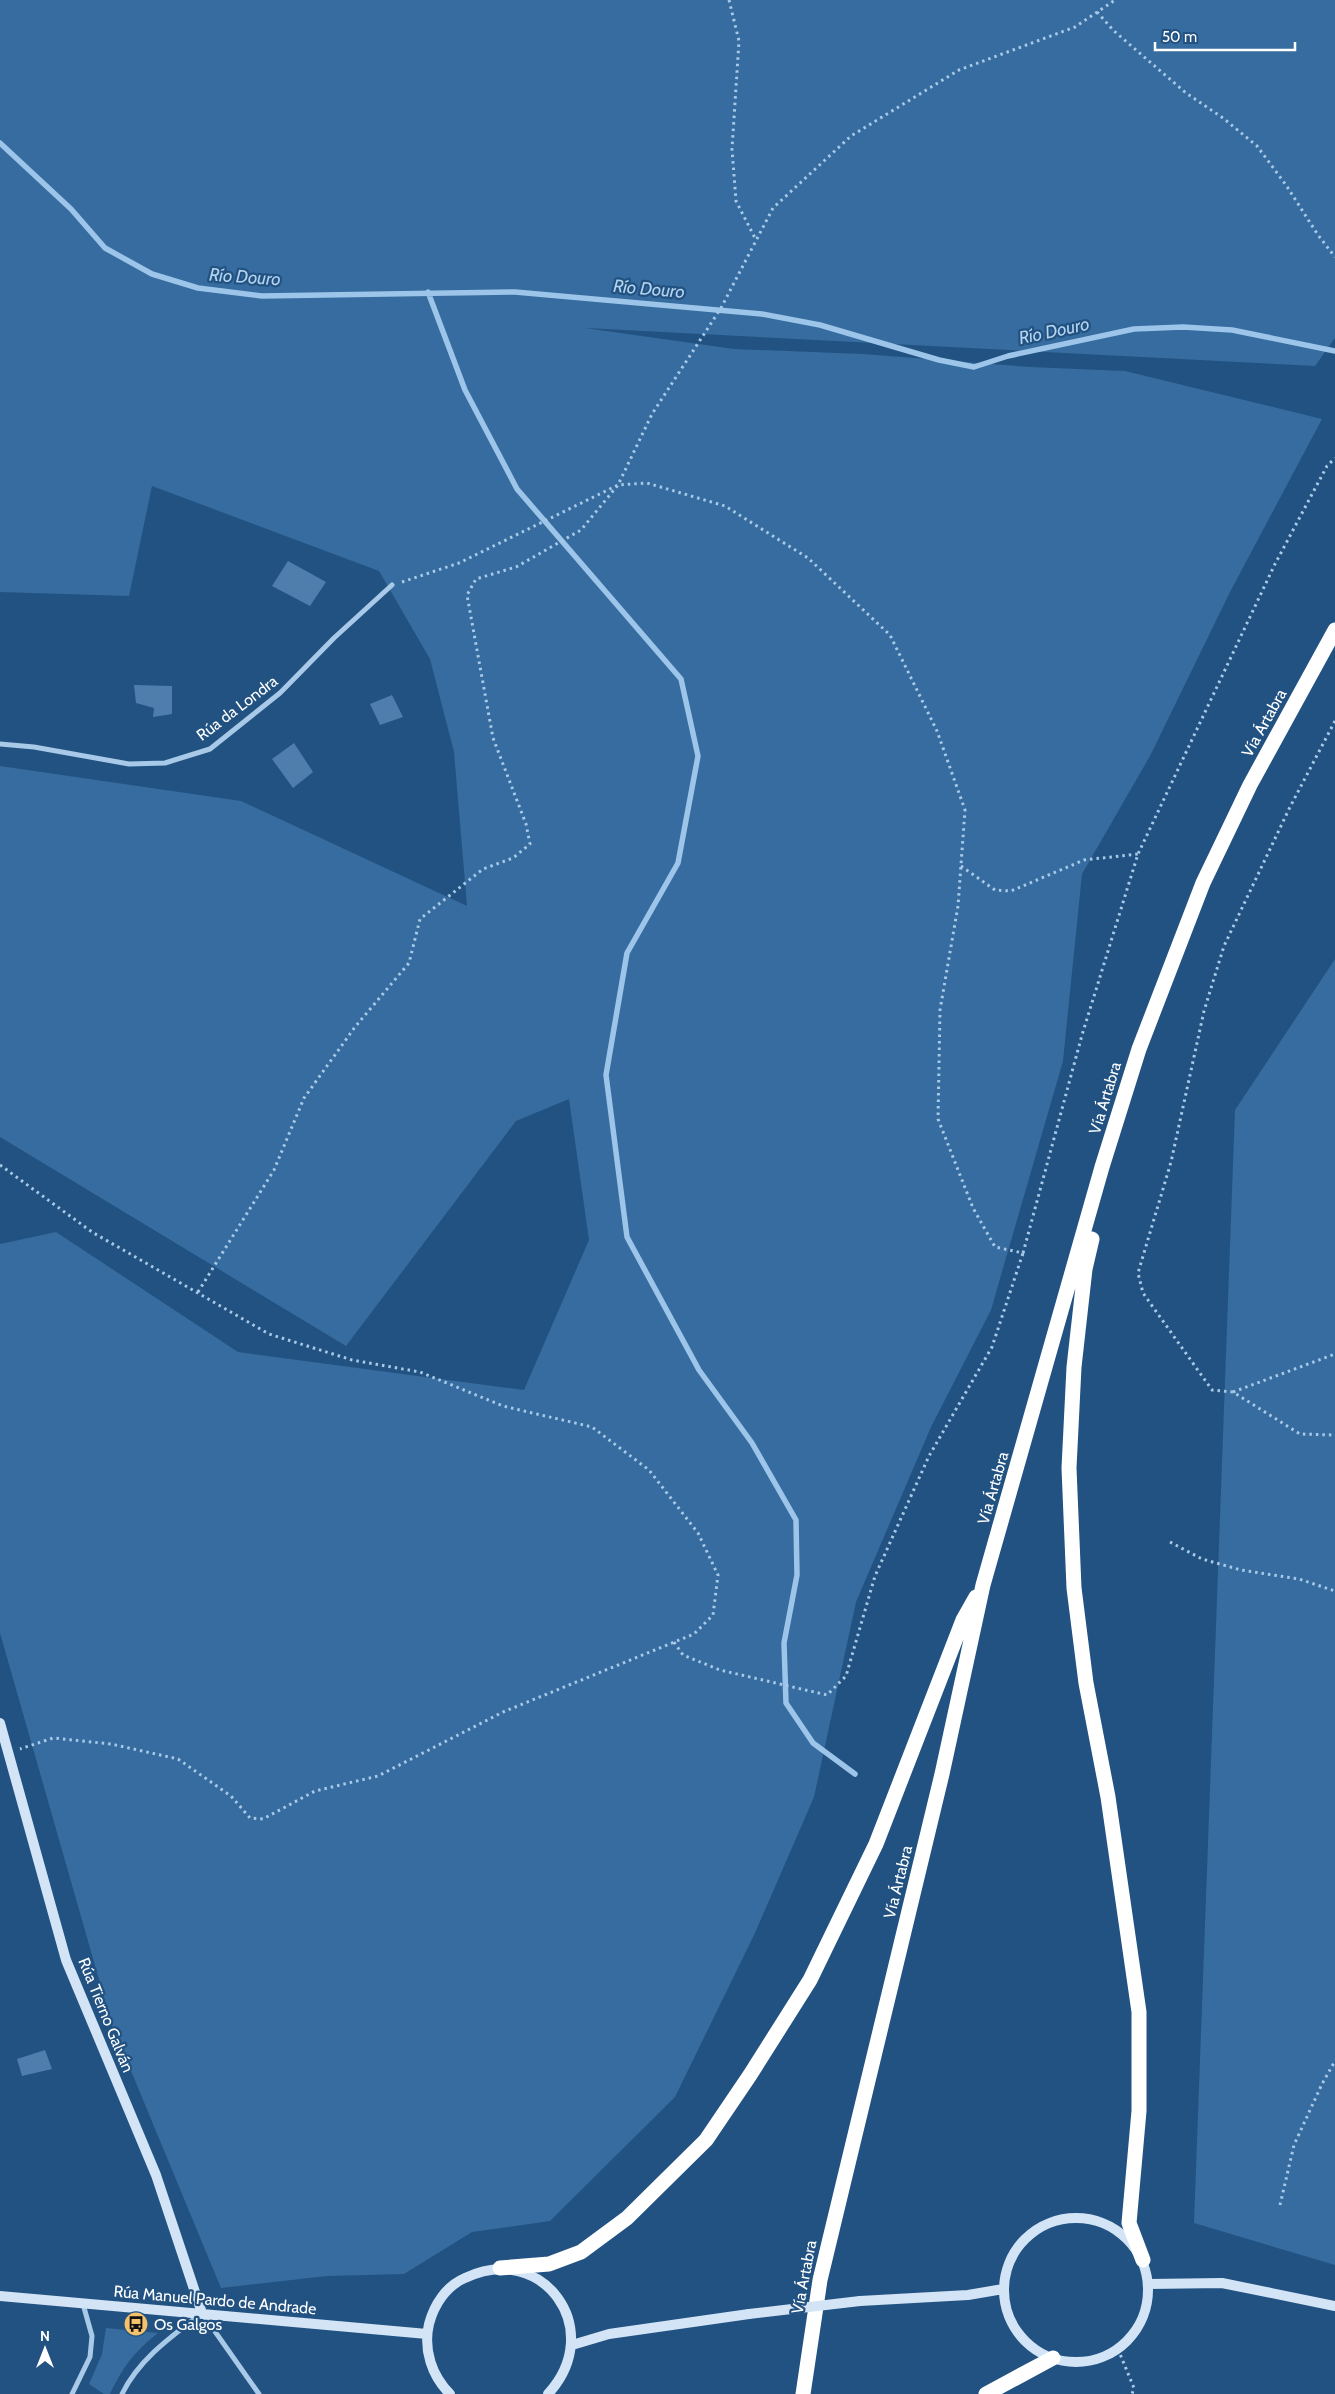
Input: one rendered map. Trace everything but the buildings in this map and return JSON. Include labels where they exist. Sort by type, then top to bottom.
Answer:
[{"type":"highway","name":"Vía Ártabra","points":[[803,2394],[820,2280],[942,1774],[983,1585],[1117,1118],[1139,1049],[1203,884],[1250,785],[1335,630]]},
{"type":"highway","points":[[1117,1118],[1085,1269],[1074,1367],[1069,1468],[1074,1588],[1086,1683],[1108,1797],[1139,2012],[1139,2111],[1129,2223],[1143,2260]]},
{"type":"highway","points":[[500,2268],[550,2264],[581,2252],[627,2218],[706,2140],[750,2076],[810,1980],[876,1844],[963,1620],[983,1585]]},
{"type":"highway","points":[[986,2394],[1053,2358]]},
{"type":"street","name":"Rúa da Londra","points":[[0,744],[34,747],[129,764],[166,763],[210,749],[280,693],[334,638],[392,586]]},
{"type":"street","name":"Rúa Tierno Galván","points":[[0,1723],[66,1960],[156,2175],[202,2313]]},
{"type":"street","points":[[1061,2218],[1086,2218],[1110,2225],[1129,2240],[1143,2260],[1149,2284],[1148,2303],[1142,2321],[1132,2336],[1118,2349],[1103,2357],[1086,2362],[1069,2362],[1053,2358],[1033,2348],[1017,2332],[1006,2312],[1003,2289],[1008,2265],[1020,2244],[1038,2227],[1061,2218]]},
{"type":"street","points":[[450,2394],[436,2376],[428,2356],[427,2334],[432,2313],[443,2295],[459,2281],[478,2271],[500,2268],[519,2271],[537,2279],[552,2291],[564,2307],[571,2326],[572,2345],[568,2364],[559,2382],[548,2394]]},
{"type":"street","points":[[1149,2284],[1222,2283],[1335,2306]]},
{"type":"street","points":[[572,2345],[609,2334],[748,2314],[860,2301],[968,2295],[1003,2289]]},
{"type":"street","name":"Rúa Manuel Pardo de Andrade","points":[[0,2296],[427,2334]]},
{"type":"street","points":[[72,2394],[90,2357],[92,2336],[83,2303]]},
{"type":"street","points":[[122,2394],[130,2378],[168,2338],[202,2313],[259,2394]]},
{"type":"path","points":[[729,0],[739,41],[732,149],[736,201],[756,240]]},
{"type":"path","points":[[198,1292],[274,1170],[304,1098],[355,1027],[409,963],[420,919],[483,869],[513,858],[530,844],[526,824],[493,738],[466,595],[476,579],[516,567],[581,530],[618,485],[652,414],[721,308],[774,208],[851,136],[959,70],[1076,27],[1115,0]]},
{"type":"path","points":[[1097,12],[1114,31],[1186,93],[1223,118],[1257,146],[1335,257]]},
{"type":"path","points":[[674,1642],[684,1655],[720,1670],[826,1695],[846,1676],[875,1576],[929,1456],[992,1347],[1023,1253],[1082,1035],[1138,854],[1275,564],[1327,466],[1335,458]]},
{"type":"path","points":[[392,586],[460,563],[618,485],[647,483],[725,506],[808,558],[890,635],[937,731],[965,810],[958,906],[940,1010],[938,1119],[973,1208],[995,1247],[1023,1253]]},
{"type":"path","points":[[1335,721],[1290,807],[1224,946],[1204,1012],[1171,1162],[1138,1273],[1143,1293],[1212,1390],[1233,1392],[1335,1354]]},
{"type":"path","points":[[961,865],[995,890],[1011,891],[1084,860],[1138,854]]},
{"type":"path","points":[[0,1166],[92,1232],[269,1334],[352,1360],[420,1372],[503,1406],[592,1427],[649,1470],[698,1533],[718,1576],[713,1615],[694,1634],[504,1712],[378,1776],[315,1792],[263,1819],[250,1818],[231,1796],[178,1759],[112,1744],[53,1738],[8,1753]]},
{"type":"path","points":[[1233,1392],[1300,1434],[1335,1434]]},
{"type":"path","points":[[1170,1542],[1202,1559],[1241,1570],[1299,1579],[1335,1590]]},
{"type":"path","points":[[1280,2205],[1294,2145],[1322,2084],[1335,2061]]},
{"type":"path","points":[[1118,2349],[1134,2388],[1132,2394]]},
{"type":"shaded area","points":[[0,0],[1335,0],[1335,338],[1315,366],[585,328],[734,349],[863,354],[1030,367],[1125,371],[1322,419],[1230,592],[1150,756],[1082,874],[1063,1061],[991,1310],[931,1427],[856,1602],[814,1797],[755,1933],[675,2097],[550,2221],[472,2232],[404,2274],[327,2276],[221,2288],[112,2025],[0,1633],[0,1244],[56,1232],[238,1352],[524,1390],[589,1240],[569,1099],[516,1121],[346,1346],[0,1137],[0,766],[241,801],[467,906],[454,752],[430,659],[379,571],[152,486],[129,596],[0,592]]},
{"type":"shaded area","points":[[1335,959],[1335,2265],[1194,2223],[1235,1110]]},
{"type":"shaded area","points":[[106,2328],[158,2333],[130,2360],[110,2394],[104,2394],[89,2384],[102,2354]]},
{"type":"waterway","name":"Río Douro","points":[[0,143],[71,209],[105,248],[152,274],[198,288],[262,296],[515,292],[762,314],[820,325],[939,360],[974,367],[1008,356],[1134,329],[1183,327],[1232,330],[1335,351]]},
{"type":"waterway","points":[[428,292],[465,390],[517,489],[681,679],[698,756],[678,863],[627,953],[606,1075],[627,1237],[699,1370],[752,1443],[796,1520],[797,1575],[784,1643],[786,1703],[813,1743],[855,1774]]},
{"type":"place","name":"Os Galgos","points":[[136,2324]]}]
